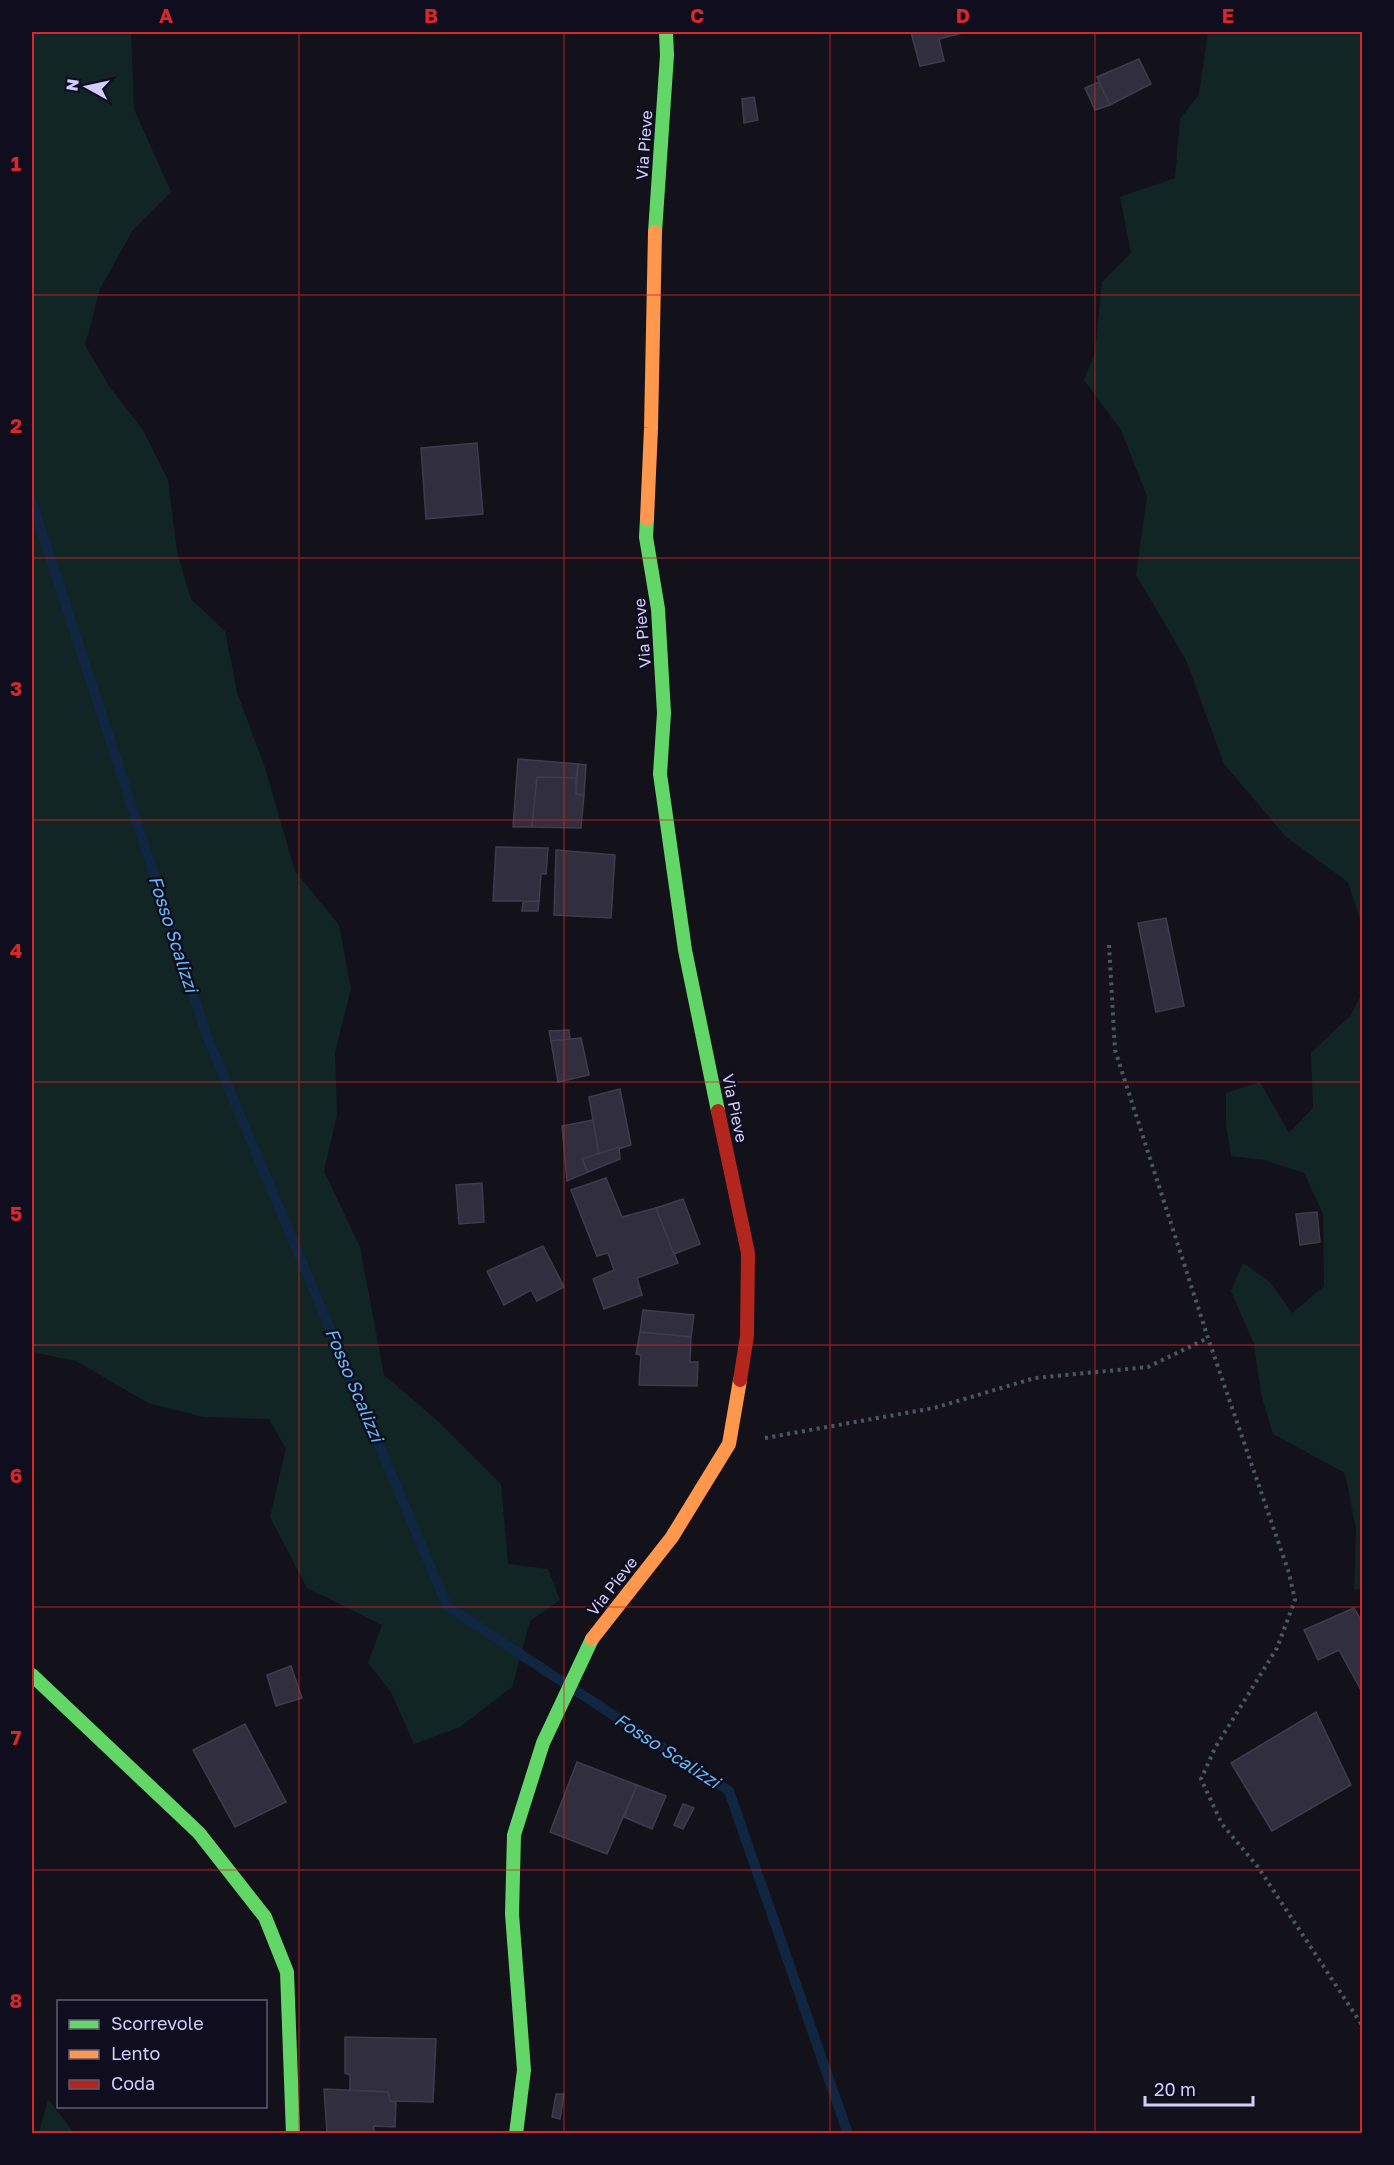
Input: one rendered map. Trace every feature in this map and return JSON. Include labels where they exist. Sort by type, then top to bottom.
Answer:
[{"type":"street","name":"Via Pieve","points":[[516,2133],[524,2070],[512,1914],[513,1835],[543,1743],[588,1643],[672,1537],[729,1444],[747,1336],[748,1253],[685,950],[660,774],[664,712],[658,609],[646,537],[651,428],[653,254],[667,55],[666,32]]},
{"type":"street","points":[[32,1676],[199,1833],[265,1917],[287,1972],[293,2133]]},
{"type":"path","points":[[1109,945],[1115,1050],[1208,1338],[1289,1573],[1295,1600],[1277,1648],[1215,1748],[1201,1779],[1222,1824],[1258,1867],[1362,2025]]},
{"type":"path","points":[[729,1444],[934,1408],[1035,1378],[1148,1367],[1208,1338]]},
{"type":"green space","points":[[32,32],[131,32],[134,109],[171,192],[133,230],[100,289],[85,345],[109,386],[143,430],[168,480],[177,552],[191,599],[225,631],[237,692],[265,768],[295,871],[339,925],[351,988],[335,1053],[337,1115],[324,1171],[360,1247],[384,1375],[439,1422],[501,1484],[508,1564],[548,1569],[560,1600],[530,1621],[512,1687],[460,1727],[414,1744],[391,1692],[368,1663],[382,1625],[307,1588],[270,1517],[286,1449],[269,1419],[203,1417],[148,1403],[76,1361],[32,1352]]},
{"type":"green space","points":[[1208,32],[1362,32],[1362,926],[1348,882],[1286,837],[1224,764],[1186,660],[1136,575],[1147,496],[1121,430],[1084,380],[1095,353],[1102,282],[1131,253],[1120,197],[1175,178],[1180,119],[1199,94]]},
{"type":"green space","points":[[1362,993],[1362,1589],[1354,1590],[1356,1529],[1345,1473],[1273,1434],[1261,1394],[1254,1344],[1231,1291],[1243,1263],[1270,1282],[1292,1313],[1324,1286],[1323,1214],[1304,1173],[1264,1160],[1231,1156],[1226,1125],[1226,1093],[1260,1082],[1289,1133],[1313,1108],[1311,1053],[1351,1015]]},
{"type":"green space","points":[[48,2099],[74,2133],[39,2133]]},
{"type":"building","points":[[911,32],[962,33],[939,39],[944,61],[920,66]]},
{"type":"building","points":[[1139,59],[1151,84],[1110,105],[1097,77]]},
{"type":"building","points":[[1099,82],[1110,105],[1095,110],[1085,88]]},
{"type":"building","points":[[754,97],[758,120],[744,123],[742,99]]},
{"type":"building","points":[[477,443],[483,514],[426,519],[421,448]]},
{"type":"building","points":[[518,759],[578,764],[576,778],[537,777],[532,827],[513,827]]},
{"type":"building","points":[[578,764],[586,765],[584,795],[576,794]]},
{"type":"building","points":[[537,777],[576,778],[576,794],[584,795],[581,828],[532,827]]},
{"type":"building","points":[[496,847],[548,848],[546,874],[541,874],[539,901],[493,901]]},
{"type":"building","points":[[556,850],[615,855],[611,918],[554,915]]},
{"type":"building","points":[[539,901],[538,911],[522,911],[523,902]]},
{"type":"building","points":[[1166,918],[1184,1006],[1156,1012],[1138,923]]},
{"type":"building","points":[[569,1030],[570,1039],[551,1041],[549,1031]]},
{"type":"building","points":[[581,1038],[589,1075],[558,1082],[551,1041]]},
{"type":"building","points":[[620,1089],[631,1145],[599,1155],[589,1097]]},
{"type":"building","points":[[593,1120],[599,1155],[582,1159],[588,1172],[567,1181],[562,1126]]},
{"type":"building","points":[[619,1147],[620,1159],[588,1172],[582,1159]]},
{"type":"building","points":[[606,1178],[622,1217],[656,1208],[678,1263],[637,1278],[642,1295],[604,1309],[593,1279],[614,1270],[608,1253],[597,1256],[571,1190]]},
{"type":"building","points":[[482,1183],[484,1222],[459,1224],[456,1185]]},
{"type":"building","points":[[683,1199],[700,1244],[674,1254],[656,1208]]},
{"type":"building","points":[[1317,1212],[1320,1242],[1300,1245],[1296,1214]]},
{"type":"building","points":[[543,1246],[564,1287],[537,1301],[531,1290],[504,1305],[487,1271]]},
{"type":"building","points":[[643,1310],[694,1315],[691,1337],[640,1332]]},
{"type":"building","points":[[640,1332],[691,1337],[690,1362],[698,1362],[697,1386],[639,1385],[641,1355],[636,1354]]},
{"type":"building","points":[[1354,1608],[1362,1622],[1362,1692],[1339,1650],[1318,1660],[1304,1630]]},
{"type":"building","points":[[291,1666],[302,1698],[276,1706],[267,1675]]},
{"type":"building","points":[[1316,1712],[1351,1785],[1272,1831],[1231,1763]]},
{"type":"building","points":[[245,1724],[286,1802],[235,1827],[193,1750]]},
{"type":"building","points":[[577,1762],[637,1785],[607,1854],[550,1832]]},
{"type":"building","points":[[637,1785],[666,1796],[652,1829],[624,1817]]},
{"type":"building","points":[[683,1804],[694,1808],[683,1829],[674,1825]]},
{"type":"building","points":[[345,2037],[436,2039],[433,2102],[390,2101],[388,2092],[350,2090],[350,2075],[345,2073]]},
{"type":"building","points":[[324,2089],[388,2092],[390,2101],[396,2102],[395,2127],[374,2126],[374,2134],[327,2133]]},
{"type":"building","points":[[556,2094],[564,2094],[560,2119],[552,2117]]},
{"type":"waterway","name":"Fosso Scalizzi","points":[[32,502],[208,1039],[447,1606],[729,1791],[848,2134]]},
{"type":"traffic: fast","points":[[655,232],[667,55],[666,32]]},
{"type":"traffic: fast","points":[[647,519],[646,537],[658,609],[664,713],[660,774],[685,950],[718,1111]]},
{"type":"traffic: fast","points":[[516,2134],[524,2070],[512,1914],[514,1835],[543,1743],[592,1639]]},
{"type":"traffic: fast","points":[[32,1675],[199,1833],[265,1917],[287,1972],[293,2134]]},
{"type":"traffic: slow","points":[[647,519],[655,232]]},
{"type":"traffic: slow","points":[[592,1639],[672,1537],[729,1444],[740,1380]]},
{"type":"traffic: jam","points":[[718,1111],[748,1253],[747,1336],[740,1380]]}]
